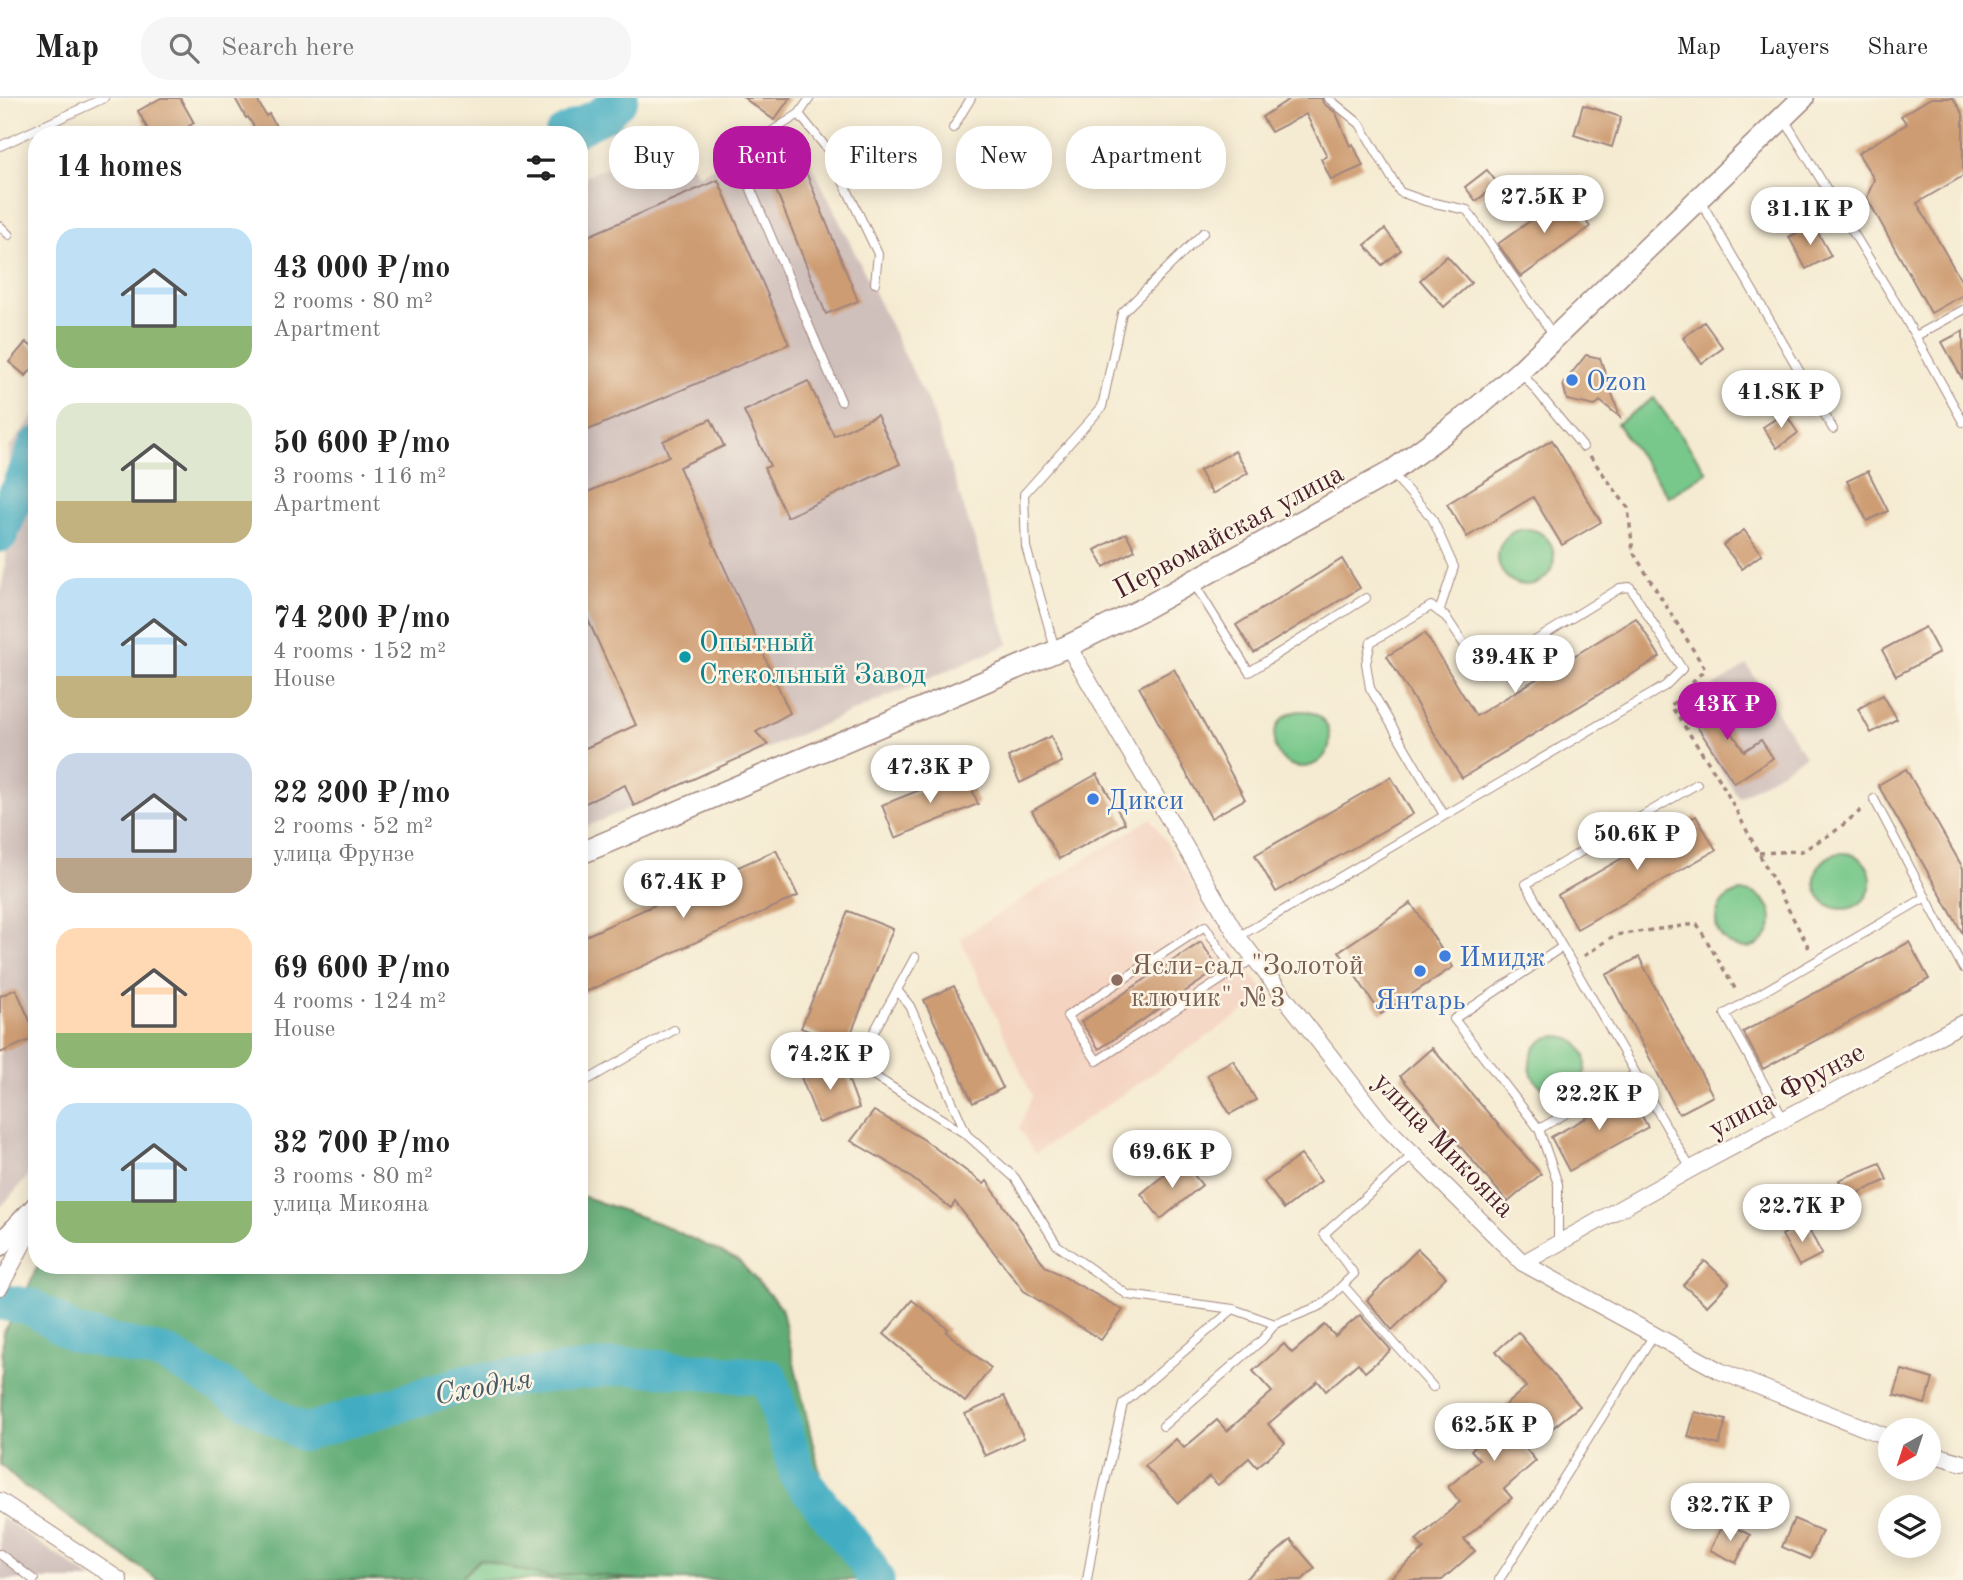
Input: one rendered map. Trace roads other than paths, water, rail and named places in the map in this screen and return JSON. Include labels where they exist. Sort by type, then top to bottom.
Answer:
[{"type":"main road","name":"Первомайская улица","points":[[588,850],[1062,649],[1193,582],[1391,472],[1471,413],[1520,371],[1803,98]]},
{"type":"main road","points":[[0,1245],[28,1215]]},
{"type":"street","name":"улица Микояна","points":[[1062,649],[1238,937],[1382,1123],[1523,1263],[1720,1371],[1878,1433]]},
{"type":"street","name":"улица Фрунзе","points":[[1523,1263],[1963,1023]]},
{"type":"street","points":[[0,1287],[28,1234]]},
{"type":"street","points":[[1941,1457],[1963,1463]]},
{"type":"street","points":[[0,1501],[118,1580]]},
{"type":"lane","points":[[43,126],[104,98]]},
{"type":"lane","points":[[810,98],[799,114],[736,154],[841,401]]},
{"type":"lane","points":[[953,128],[971,98]]},
{"type":"lane","points":[[1328,98],[1360,124],[1400,192],[1425,201],[1467,209],[1555,338]]},
{"type":"lane","points":[[799,114],[828,150],[878,254],[875,283]]},
{"type":"lane","points":[[1782,117],[1916,336],[1963,422]]},
{"type":"lane","points":[[0,146],[28,133]]},
{"type":"lane","points":[[1698,198],[1833,429]]},
{"type":"lane","points":[[0,226],[9,235]]},
{"type":"lane","points":[[1062,649],[1026,547],[1024,494],[1102,407],[1122,313],[1204,232]]},
{"type":"lane","points":[[1916,336],[1963,310]]},
{"type":"lane","points":[[1520,371],[1583,447]]},
{"type":"lane","points":[[1391,472],[1432,519],[1454,567],[1439,612]]},
{"type":"lane","points":[[1193,582],[1248,672],[1366,598]]},
{"type":"lane","points":[[1238,937],[1665,686],[1682,669],[1630,587],[1619,588],[1483,673],[1446,617],[1431,606],[1371,642],[1366,663],[1370,688],[1444,815]]},
{"type":"lane","points":[[1691,1169],[1525,884],[1697,785]]},
{"type":"lane","points":[[1874,799],[1963,968]]},
{"type":"lane","points":[[1784,1120],[1725,1014],[1926,897]]},
{"type":"lane","points":[[1233,970],[1205,926],[1067,1016],[1097,1061],[1254,958]]},
{"type":"lane","points":[[1558,1244],[1558,1184],[1539,1129],[1454,1019],[1562,947]]},
{"type":"lane","points":[[915,957],[870,1039],[866,1055],[876,1077],[967,1135],[1015,1178],[1058,1245],[1128,1294],[1233,1309],[1275,1324]]},
{"type":"lane","points":[[897,990],[910,1006],[967,1135]]},
{"type":"lane","points":[[588,1081],[674,1030]]},
{"type":"lane","points":[[1539,1129],[1635,1074]]},
{"type":"lane","points":[[1163,1426],[1262,1340],[1275,1324],[1322,1305],[1354,1274],[1324,1234],[1414,1154]]},
{"type":"lane","points":[[1343,1285],[1433,1387]]},
{"type":"lane","points":[[1087,1580],[1100,1503],[1123,1404],[1233,1309]]},
{"type":"lane","points":[[1499,1580],[1654,1335]]},
{"type":"lane","points":[[0,1554],[34,1580]]},
{"type":"waterway","name":"Сходня","points":[[581,126],[606,113],[620,98]]},
{"type":"waterway","name":"Сходня","points":[[0,534],[28,467]]},
{"type":"waterway","name":"Сходня","points":[[0,1302],[32,1307],[75,1334],[166,1354],[303,1433],[467,1383],[627,1366],[769,1377],[798,1475],[865,1560],[876,1580]]},
{"type":"place","name":"Ozon","points":[[1572,380]]},
{"type":"place","name":"Опытный Стекольный Завод","points":[[685,657]]},
{"type":"place","name":"Дикси","points":[[1093,799]]},
{"type":"place","name":"Имидж","points":[[1445,956]]},
{"type":"place","name":"Янтарь","points":[[1420,971]]},
{"type":"place","name":"Ясли-сад \"Золотой ключик\" №3","points":[[1117,980]]}]
